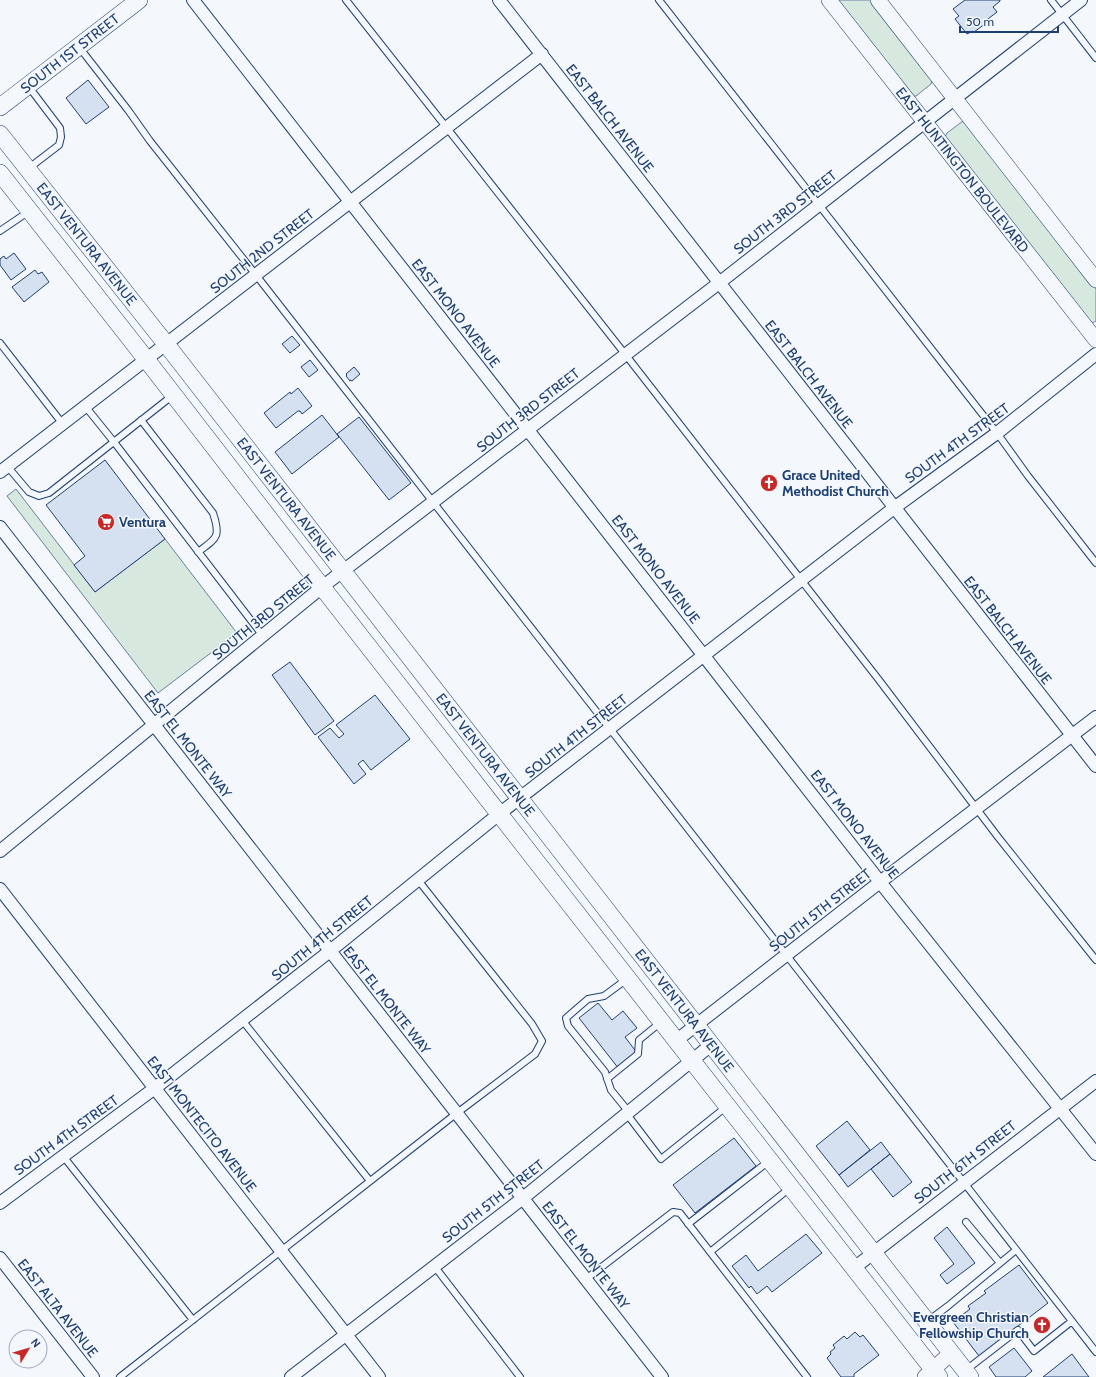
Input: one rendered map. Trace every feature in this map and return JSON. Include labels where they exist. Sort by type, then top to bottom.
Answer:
[{"type":"main road","name":"SOUTH 1ST STREET","points":[[0,107],[139,0]]},
{"type":"main road","name":"EAST VENTURA AVENUE","points":[[0,134],[166,344],[967,1374]]},
{"type":"main road","name":"EAST VENTURA AVENUE","points":[[0,173],[499,814],[693,1060],[854,1268],[933,1375]]},
{"type":"street","name":"EAST MONO AVENUE","points":[[193,0],[880,882],[1096,1154]]},
{"type":"street","name":"EAST BALCH AVENUE","points":[[499,0],[1096,766]]},
{"type":"street","name":"EAST HUNTINGTON BOULEVARD","points":[[830,0],[1096,340]]},
{"type":"street","points":[[878,0],[1096,280]]},
{"type":"street","name":"SOUTH 3RD STREET","points":[[0,851],[322,587],[719,283],[1081,0]]},
{"type":"street","name":"SOUTH 2ND STREET","points":[[4,469],[542,54]]},
{"type":"street","name":"SOUTH 4TH STREET","points":[[0,1203],[155,1088],[330,951],[499,814],[705,656],[894,508],[997,433],[1096,354]]},
{"type":"street","name":"EAST EL MONTE WAY","points":[[0,527],[662,1377]]},
{"type":"street","name":"SOUTH 5TH STREET","points":[[677,1040],[1096,717]]},
{"type":"street","name":"EAST MONTECITO AVENUE","points":[[0,889],[380,1377]]},
{"type":"street","name":"SOUTH 5TH STREET","points":[[291,1377],[523,1198],[711,1045]]},
{"type":"street","name":"SOUTH 6TH STREET","points":[[854,1268],[1059,1108],[1096,1081]]},
{"type":"street","name":"EAST ALTA AVENUE","points":[[0,1258],[93,1377]]},
{"type":"street","points":[[933,1375],[951,1354]]},
{"type":"lane","points":[[346,0],[625,354],[977,809],[1096,960]]},
{"type":"lane","points":[[659,0],[997,433],[1028,476],[1096,563]]},
{"type":"lane","points":[[1051,0],[1096,58]]},
{"type":"lane","points":[[79,46],[150,141],[1096,1352]]},
{"type":"lane","points":[[28,85],[60,128],[61,137],[59,145],[28,169]]},
{"type":"lane","points":[[0,231],[30,211]]},
{"type":"lane","points":[[0,343],[62,423]]},
{"type":"lane","points":[[4,469],[29,492],[39,496],[49,493],[174,395]]},
{"type":"lane","points":[[85,406],[263,636]]},
{"type":"lane","points":[[141,420],[213,513],[218,528],[214,540],[198,552]]},
{"type":"lane","points":[[120,1377],[457,1113],[535,1054],[542,1041],[532,1024],[418,880]]},
{"type":"lane","points":[[628,978],[604,996],[588,999],[566,1018],[568,1026],[605,1072],[611,1090],[661,1158],[728,1106]]},
{"type":"lane","points":[[242,1020],[370,1181]]},
{"type":"lane","points":[[607,1079],[638,1054],[639,1040],[662,1021]]},
{"type":"lane","points":[[63,1156],[193,1320]]},
{"type":"lane","points":[[688,1224],[770,1160]]},
{"type":"lane","points":[[710,1252],[791,1187]]},
{"type":"lane","points":[[586,1279],[673,1212],[680,1213],[807,1377]]},
{"type":"lane","points":[[966,1222],[1000,1264]]},
{"type":"lane","points":[[927,1322],[1016,1250]]},
{"type":"lane","points":[[434,1267],[520,1377]]},
{"type":"lane","points":[[967,1374],[1018,1330],[1034,1351],[1072,1321]]},
{"type":"shaded area","points":[[837,0],[871,0],[932,80],[931,84],[914,96]]},
{"type":"shaded area","points":[[963,121],[967,123],[1096,289],[1096,321],[1092,323],[945,137],[947,133]]},
{"type":"shaded area","points":[[16,489],[95,592],[165,539],[237,633],[158,693],[7,496]]},
{"type":"building","points":[[965,0],[1000,1],[993,7],[997,12],[984,22],[985,24],[974,32],[973,31],[967,34],[955,19],[959,16],[953,9]]},
{"type":"building","points":[[88,80],[109,107],[86,124],[66,98]]},
{"type":"building","points":[[14,253],[26,269],[11,280],[0,265],[0,259],[4,256],[6,259]]},
{"type":"building","points":[[35,270],[38,274],[42,272],[49,282],[24,302],[12,287]]},
{"type":"building","points":[[292,336],[300,345],[290,353],[282,344]]},
{"type":"building","points":[[310,360],[318,370],[309,377],[301,367]]},
{"type":"building","points":[[354,367],[360,374],[350,381],[346,374]]},
{"type":"building","points":[[298,388],[312,406],[302,414],[298,411],[276,428],[264,413],[290,392],[291,394]]},
{"type":"building","points":[[322,415],[339,437],[292,474],[275,452]]},
{"type":"building","points":[[359,417],[411,483],[389,500],[337,434]]},
{"type":"building","name":"Ventura","points":[[105,460],[165,539],[95,592],[74,565],[85,556],[46,505]]},
{"type":"building","points":[[290,662],[334,721],[315,735],[272,675]]},
{"type":"building","points":[[375,695],[410,739],[371,770],[363,760],[358,764],[366,774],[354,784],[318,737],[330,728],[339,738],[344,734],[336,725]]},
{"type":"building","points":[[598,1003],[612,1020],[623,1011],[637,1028],[625,1037],[638,1054],[619,1069],[579,1018]]},
{"type":"building","points":[[847,1121],[870,1150],[839,1175],[816,1146]]},
{"type":"building","points":[[734,1138],[756,1166],[695,1213],[673,1185]]},
{"type":"building","points":[[881,1142],[890,1154],[848,1187],[839,1175]]},
{"type":"building","points":[[890,1154],[912,1182],[893,1197],[871,1169]]},
{"type":"building","points":[[947,1227],[975,1263],[947,1284],[940,1275],[954,1264],[934,1238]]},
{"type":"building","points":[[806,1234],[822,1253],[772,1292],[767,1286],[757,1294],[751,1286],[749,1288],[732,1266],[746,1255],[758,1271]]},
{"type":"building","points":[[1019,1265],[1048,1303],[979,1356],[953,1322],[970,1309],[968,1306],[986,1293],[984,1291]]},
{"type":"building","points":[[855,1332],[860,1337],[863,1335],[879,1355],[854,1374],[854,1377],[841,1377],[827,1358],[831,1354],[830,1352],[835,1348],[833,1345],[844,1336],[847,1339]]},
{"type":"building","points":[[1014,1348],[1032,1371],[1025,1377],[996,1377],[989,1367]]},
{"type":"building","points":[[1072,1354],[1089,1377],[1043,1377]]},
{"type":"place","name":"Grace United Methodist Church","points":[[769,483]]},
{"type":"place","name":"Ventura","points":[[106,522]]},
{"type":"place","name":"Evergreen Christian Fellowship Church","points":[[1042,1325]]}]
